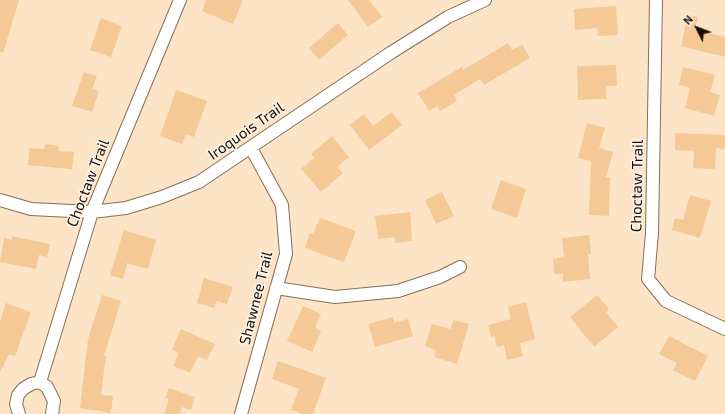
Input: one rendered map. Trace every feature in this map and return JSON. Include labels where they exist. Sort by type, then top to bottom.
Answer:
[{"type":"street","name":"Choctaw Trail","points":[[40,382],[92,212],[180,0]]},
{"type":"street","name":"Iroquois Trail","points":[[0,200],[31,209],[92,212],[126,208],[162,197],[200,182],[320,100],[448,17],[485,0]]},
{"type":"street","name":"Choctaw Trail","points":[[656,0],[652,233],[648,279],[666,301],[725,329]]},
{"type":"street","name":"Shawnee Trail","points":[[241,414],[286,254],[282,205],[251,148]]},
{"type":"street","points":[[276,288],[335,297],[398,291],[440,277],[460,267]]},
{"type":"street","points":[[19,414],[16,404],[18,395],[27,386],[40,382],[47,387],[54,401],[52,414]]},
{"type":"building","points":[[0,0],[19,0],[3,53],[0,52]]},
{"type":"building","points":[[206,0],[243,0],[233,24],[202,11]]},
{"type":"building","points":[[348,0],[369,0],[382,17],[368,27]]},
{"type":"building","points":[[616,6],[618,35],[598,36],[597,28],[575,30],[574,9]]},
{"type":"building","points":[[688,15],[698,17],[695,30],[725,37],[725,57],[681,46]]},
{"type":"building","points":[[101,18],[122,26],[111,57],[90,50]]},
{"type":"building","points":[[338,23],[348,35],[319,60],[309,48]]},
{"type":"building","points":[[508,43],[512,50],[522,44],[530,58],[484,85],[480,79],[454,95],[457,101],[440,111],[437,106],[429,111],[418,93],[462,67],[463,70]]},
{"type":"building","points":[[616,65],[617,86],[606,86],[606,99],[578,100],[577,66]]},
{"type":"building","points":[[683,67],[715,75],[710,92],[720,95],[714,116],[685,108],[690,88],[679,85]]},
{"type":"building","points":[[84,72],[97,76],[92,89],[99,91],[92,112],[72,106]]},
{"type":"building","points":[[176,90],[207,101],[194,137],[186,134],[182,144],[160,136]]},
{"type":"building","points":[[392,112],[402,125],[369,150],[350,125],[364,114],[373,126]]},
{"type":"building","points":[[587,123],[605,128],[599,148],[613,152],[606,177],[610,177],[609,216],[589,215],[591,161],[578,158]]},
{"type":"building","points":[[675,133],[725,135],[725,149],[716,148],[715,169],[693,168],[694,151],[675,150]]},
{"type":"building","points":[[332,136],[349,157],[337,167],[343,173],[321,192],[301,169],[314,158],[311,154]]},
{"type":"building","points":[[45,144],[59,146],[58,151],[74,152],[72,169],[28,165],[29,148],[44,149]]},
{"type":"building","points":[[501,180],[526,189],[517,218],[491,209]]},
{"type":"building","points":[[442,192],[454,216],[436,224],[425,200]]},
{"type":"building","points":[[690,195],[711,201],[700,238],[672,230],[675,218],[683,220]]},
{"type":"building","points":[[410,212],[412,241],[395,243],[395,237],[378,239],[375,216]]},
{"type":"building","points":[[320,218],[356,231],[344,262],[305,248],[310,233],[313,234]]},
{"type":"building","points":[[124,230],[156,240],[148,269],[127,263],[123,279],[110,275]]},
{"type":"building","points":[[589,235],[591,254],[588,254],[590,279],[563,282],[563,274],[554,274],[553,259],[564,257],[562,238]]},
{"type":"building","points":[[12,236],[50,244],[47,257],[39,255],[36,269],[0,262],[4,238],[12,240]]},
{"type":"building","points":[[204,278],[233,287],[227,304],[217,301],[214,308],[197,303]]},
{"type":"building","points":[[102,295],[121,301],[104,356],[106,356],[101,395],[113,396],[111,413],[80,408],[88,339]]},
{"type":"building","points":[[597,295],[609,309],[606,312],[618,327],[594,347],[570,317]]},
{"type":"building","points":[[526,302],[535,339],[520,343],[523,356],[507,360],[504,345],[497,347],[494,336],[491,337],[488,325],[511,319],[508,307]]},
{"type":"building","points":[[6,303],[31,312],[15,356],[9,354],[0,373],[0,321]]},
{"type":"building","points":[[303,306],[321,314],[315,328],[321,331],[312,352],[287,341]]},
{"type":"building","points":[[393,317],[394,323],[408,319],[413,336],[375,347],[368,324]]},
{"type":"building","points":[[453,320],[469,324],[457,364],[434,357],[436,350],[425,346],[432,324],[451,329]]},
{"type":"building","points":[[181,329],[215,344],[207,360],[198,356],[190,373],[173,366],[179,353],[172,350]]},
{"type":"building","points":[[669,336],[708,356],[695,381],[673,370],[677,363],[659,354]]},
{"type":"building","points":[[278,361],[326,378],[313,414],[302,414],[291,410],[299,389],[272,379]]},
{"type":"building","points":[[169,388],[195,397],[191,410],[182,407],[180,414],[164,414],[169,399],[165,398]]}]
